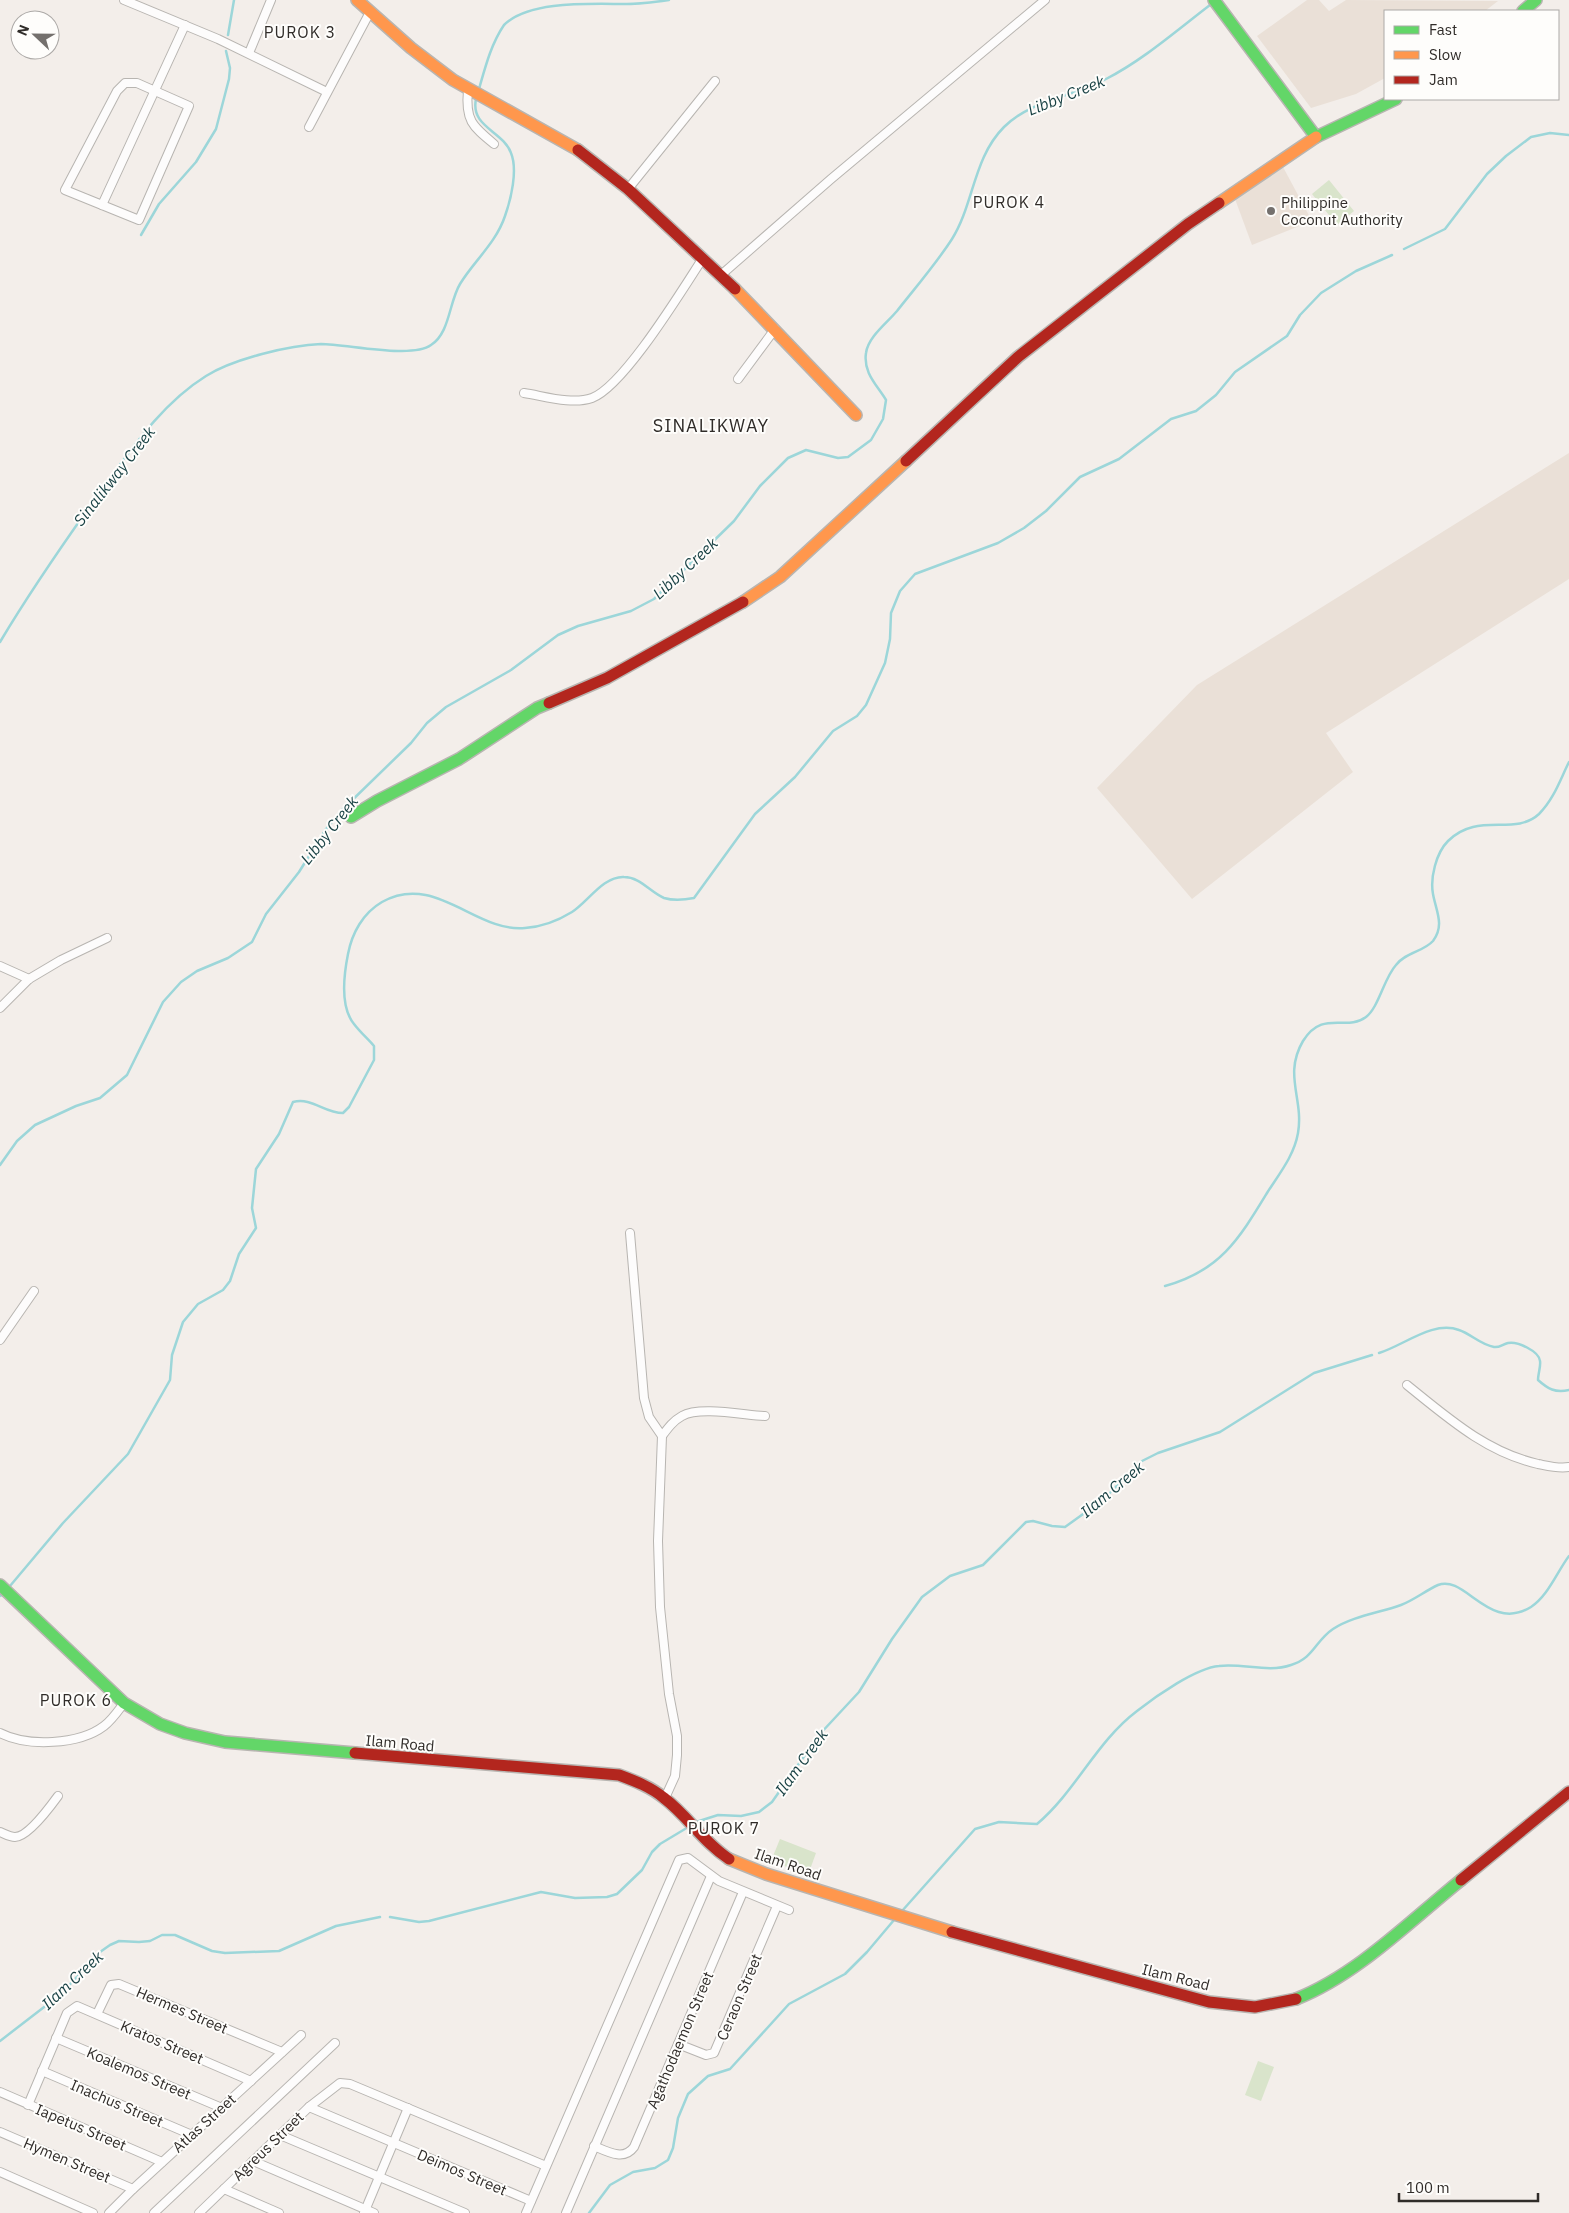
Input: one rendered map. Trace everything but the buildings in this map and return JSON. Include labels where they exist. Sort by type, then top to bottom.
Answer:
[{"type":"street","points":[[124,0],[185,25],[328,92]]},
{"type":"street","points":[[249,54],[271,0]]},
{"type":"street","points":[[722,275],[831,179],[1045,0]]},
{"type":"street","points":[[1214,0],[1316,137]]},
{"type":"street","points":[[1524,10],[1536,0]]},
{"type":"street","points":[[360,1],[418,55],[468,90],[587,156],[628,190],[722,275],[856,415]]},
{"type":"street","points":[[309,127],[370,12]]},
{"type":"street","points":[[102,205],[185,25]]},
{"type":"street","points":[[628,190],[715,81]]},
{"type":"street","points":[[131,82],[189,106],[139,220],[102,205],[65,190],[120,86],[131,82]]},
{"type":"street","points":[[468,90],[466,104],[471,122],[494,144]]},
{"type":"street","points":[[352,817],[377,801],[459,759],[537,708],[607,678],[726,614],[780,577],[1018,358],[1188,224],[1316,137],[1394,100]]},
{"type":"street","points":[[524,393],[579,400],[591,399],[606,390],[628,368],[704,258]]},
{"type":"street","points":[[738,379],[775,329]]},
{"type":"street","points":[[0,1008],[29,979],[61,960],[107,938]]},
{"type":"street","points":[[0,966],[29,979]]},
{"type":"street","points":[[630,1233],[644,1398],[649,1417],[662,1436]]},
{"type":"street","points":[[0,1340],[34,1291]]},
{"type":"street","points":[[1407,1385],[1469,1434],[1501,1452],[1553,1467],[1569,1467]]},
{"type":"street","points":[[665,1798],[675,1776],[677,1755],[660,1607],[658,1541],[662,1436],[672,1423],[683,1415],[696,1412],[764,1416]]},
{"type":"street","name":"Ilam Road","points":[[0,1585],[124,1703],[157,1724],[200,1738],[395,1758],[619,1775],[643,1784],[665,1798],[706,1842],[734,1862],[766,1874],[919,1922],[1049,1960],[1209,2002],[1255,2007],[1289,2002],[1320,1989],[1358,1963],[1569,1792]]},
{"type":"street","points":[[0,1733],[27,1742],[79,1737],[102,1728],[124,1703]]},
{"type":"street","points":[[0,1832],[13,1837],[22,1836],[41,1818],[58,1796]]},
{"type":"street","points":[[526,2213],[675,1865],[679,1860],[688,1858],[711,1876],[743,1892],[789,1910]]},
{"type":"street","points":[[566,2213],[711,1876]]},
{"type":"street","name":"Agathodaemon Street","points":[[594,2146],[619,2155],[630,2152],[743,1892]]},
{"type":"street","name":"Ceraon Street","points":[[678,2044],[706,2055],[714,2053],[777,1906]]},
{"type":"street","name":"Hermes Street","points":[[97,2014],[111,1985],[119,1984],[282,2052]]},
{"type":"street","name":"Kratos Street","points":[[56,2038],[67,2013],[73,2007],[82,2007],[251,2081]]},
{"type":"street","name":"Atlas Street","points":[[109,2213],[133,2188],[301,2035]]},
{"type":"street","points":[[28,2104],[56,2038]]},
{"type":"street","name":"Koalemos Street","points":[[56,2038],[222,2108]]},
{"type":"street","points":[[154,2213],[335,2043]]},
{"type":"street","name":"Inachus Street","points":[[42,2071],[192,2134]]},
{"type":"street","name":"Agreus Street","points":[[199,2213],[309,2107],[340,2083],[350,2084],[408,2108]]},
{"type":"street","name":"Iapetus Street","points":[[0,2092],[162,2162]]},
{"type":"street","name":"Deimos Street","points":[[309,2107],[531,2201]]},
{"type":"street","points":[[365,2211],[408,2108],[546,2166]]},
{"type":"street","name":"Hymen Street","points":[[0,2132],[133,2188]]},
{"type":"street","points":[[280,2135],[465,2213]]},
{"type":"street","points":[[253,2161],[365,2211],[374,2213]]},
{"type":"street","points":[[0,2172],[93,2213]]},
{"type":"street","points":[[224,2189],[279,2213]]},
{"type":"shaded area","points":[[1307,0],[1319,0],[1329,11],[1346,0],[1498,1],[1486,10],[1384,10],[1384,79],[1356,94],[1311,108],[1257,36]]},
{"type":"shaded area","points":[[1283,167],[1312,221],[1252,245],[1235,199]]},
{"type":"shaded area","points":[[1569,453],[1569,579],[1326,733],[1353,772],[1192,899],[1097,788],[1197,685]]},
{"type":"green space","points":[[1329,180],[1354,211],[1337,225],[1312,194]]},
{"type":"green space","points":[[780,1839],[816,1853],[808,1875],[771,1861]]},
{"type":"green space","points":[[1258,2061],[1274,2067],[1261,2101],[1245,2095]]},
{"type":"waterway","points":[[228,35],[234,0]]},
{"type":"waterway","name":"Sinalikway Creek","points":[[479,89],[495,40],[504,25],[515,17],[544,7],[561,5],[632,4],[669,0]]},
{"type":"waterway","name":"Libby Creek","points":[[0,1165],[17,1141],[35,1125],[76,1106],[100,1098],[127,1075],[163,1002],[181,982],[197,971],[228,958],[252,942],[266,914],[299,872],[326,829],[342,810],[411,743],[427,723],[446,707],[511,670],[558,635],[578,626],[631,611],[654,599],[734,521],[760,486],[788,458],[806,450],[838,458],[848,457],[871,440],[883,419],[886,400],[869,373],[866,360],[867,347],[874,336],[897,311],[932,267],[952,239],[965,211],[980,167],[994,139],[1004,127],[1027,111],[1093,85],[1133,63],[1210,5]]},
{"type":"waterway","points":[[141,235],[159,204],[196,162],[216,129],[229,79],[230,68],[226,51]]},
{"type":"waterway","name":"Sinalikway Creek","points":[[0,642],[61,547],[135,444],[161,414],[190,387],[206,376],[231,364],[262,354],[294,347],[321,344],[409,351],[422,349],[437,340],[446,325],[456,291],[501,226],[513,185],[514,168],[511,153],[501,139],[482,123],[475,108],[476,99]]},
{"type":"waterway","points":[[1404,249],[1445,229],[1487,174],[1506,156],[1531,137],[1550,133],[1569,135]]},
{"type":"waterway","points":[[10,1586],[63,1523],[128,1454],[170,1380],[172,1355],[183,1322],[198,1304],[223,1290],[230,1281],[239,1254],[256,1228],[252,1208],[256,1169],[279,1134],[293,1102],[312,1103],[330,1111],[343,1113],[349,1107],[374,1060],[374,1046],[356,1027],[350,1017],[344,990],[345,971],[350,946],[359,924],[369,912],[382,902],[401,895],[420,894],[438,898],[489,922],[507,927],[525,928],[550,923],[567,915],[578,908],[603,885],[616,878],[624,877],[635,879],[664,898],[672,900],[694,898],[755,814],[795,777],[833,731],[857,716],[866,705],[885,663],[890,639],[891,613],[900,591],[915,574],[998,543],[1024,528],[1046,511],[1080,477],[1119,459],[1171,419],[1196,411],[1216,395],[1235,372],[1287,336],[1300,315],[1321,293],[1356,271],[1392,255]]},
{"type":"waterway","points":[[1165,1286],[1200,1272],[1226,1251],[1247,1225],[1286,1164],[1298,1133],[1299,1121],[1294,1076],[1297,1053],[1303,1041],[1318,1026],[1326,1023],[1351,1023],[1366,1017],[1371,1012],[1396,965],[1405,957],[1429,945],[1437,935],[1439,924],[1432,881],[1437,859],[1444,846],[1459,832],[1471,827],[1518,824],[1529,821],[1539,814],[1553,796],[1569,762]]},
{"type":"waterway","name":"Ilam Creek","points":[[1379,1353],[1429,1331],[1449,1328],[1459,1330],[1489,1346],[1498,1347],[1512,1343],[1527,1347],[1539,1357],[1538,1380],[1552,1390],[1569,1390]]},
{"type":"waterway","name":"Ilam Creek","points":[[696,1822],[718,1815],[741,1816],[759,1812],[772,1802],[819,1735],[859,1692],[892,1639],[922,1597],[950,1576],[983,1565],[1026,1522],[1033,1521],[1065,1527],[1104,1499],[1140,1462],[1158,1453],[1220,1432],[1314,1373],[1372,1355]]},
{"type":"waterway","points":[[902,1911],[975,1829],[999,1822],[1037,1824],[1063,1797],[1123,1723],[1155,1698],[1188,1677],[1219,1666],[1273,1668],[1291,1665],[1310,1654],[1333,1629],[1358,1618],[1401,1605],[1438,1585],[1448,1584],[1458,1587],[1490,1609],[1503,1613],[1516,1613],[1531,1607],[1542,1597],[1569,1556]]},
{"type":"waterway","name":"Ilam Creek","points":[[390,1917],[419,1922],[429,1921],[541,1892],[575,1898],[607,1897],[617,1894],[642,1870],[652,1852],[660,1844],[685,1829]]},
{"type":"waterway","name":"Ilam Creek","points":[[0,2041],[61,1994],[100,1952],[119,1941],[150,1941],[162,1935],[175,1935],[212,1951],[225,1953],[279,1951],[336,1926],[380,1917]]},
{"type":"waterway","points":[[589,2213],[610,2185],[633,2172],[655,2168],[668,2160],[673,2148],[678,2118],[688,2094],[708,2076],[730,2069],[789,2004],[845,1974],[867,1952],[894,1920]]},
{"type":"traffic: fast","points":[[1214,0],[1316,137],[1394,100]]},
{"type":"traffic: fast","points":[[1524,10],[1536,0]]},
{"type":"traffic: fast","points":[[351,817],[377,801],[459,759],[537,708],[549,703]]},
{"type":"traffic: fast","points":[[0,1585],[124,1703],[160,1724],[185,1733],[225,1742],[355,1753]]},
{"type":"traffic: fast","points":[[1296,1999],[1319,1989],[1362,1962],[1461,1880]]},
{"type":"traffic: slow","points":[[357,0],[411,48],[453,80],[578,150]]},
{"type":"traffic: slow","points":[[1219,203],[1316,137]]},
{"type":"traffic: slow","points":[[735,289],[856,415]]},
{"type":"traffic: slow","points":[[743,602],[780,577],[906,461]]},
{"type":"traffic: slow","points":[[729,1859],[766,1874],[952,1932]]},
{"type":"traffic: jam","points":[[578,150],[628,189],[735,289]]},
{"type":"traffic: jam","points":[[906,461],[1018,357],[1188,224],[1219,203]]},
{"type":"traffic: jam","points":[[549,703],[607,678],[743,602]]},
{"type":"traffic: jam","points":[[355,1753],[619,1775],[659,1794],[673,1805],[711,1845],[729,1859]]},
{"type":"traffic: jam","points":[[1461,1880],[1569,1792]]},
{"type":"traffic: jam","points":[[952,1932],[1209,2002],[1255,2007],[1296,1999]]},
{"type":"place","name":"Philippine Coconut Authority","points":[[1271,211]]},
{"type":"district","name":"PUROK 3","points":[[300,32]]},
{"type":"district","name":"PUROK 4","points":[[1009,202]]},
{"type":"district","name":"SINALIKWAY","points":[[711,425]]},
{"type":"district","name":"PUROK 6","points":[[76,1700]]},
{"type":"district","name":"PUROK 7","points":[[724,1828]]}]
